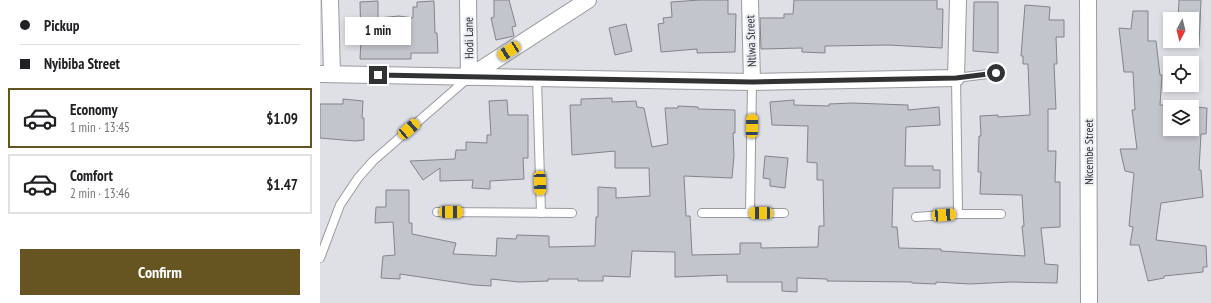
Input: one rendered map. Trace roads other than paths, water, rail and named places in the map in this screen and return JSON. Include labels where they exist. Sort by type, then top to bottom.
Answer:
[{"type":"street","points":[[330,0],[326,74],[752,82],[956,78],[958,0]]},
{"type":"street","name":"Hodi Lane","points":[[468,0],[469,77]]},
{"type":"street","points":[[469,77],[588,0]]},
{"type":"street","name":"Ntlwa Street","points":[[750,0],[752,82]]},
{"type":"street","name":"Nkcembe Street","points":[[1088,0],[1089,303]]},
{"type":"lane","points":[[958,214],[956,78],[996,73]]},
{"type":"lane","points":[[320,258],[340,206],[358,178],[372,161],[469,77]]},
{"type":"lane","points":[[536,78],[541,213]]},
{"type":"lane","points":[[750,212],[752,82]]},
{"type":"lane","points":[[436,212],[572,213]]},
{"type":"lane","points":[[702,213],[784,213]]},
{"type":"lane","points":[[916,217],[958,214],[1001,214]]}]
